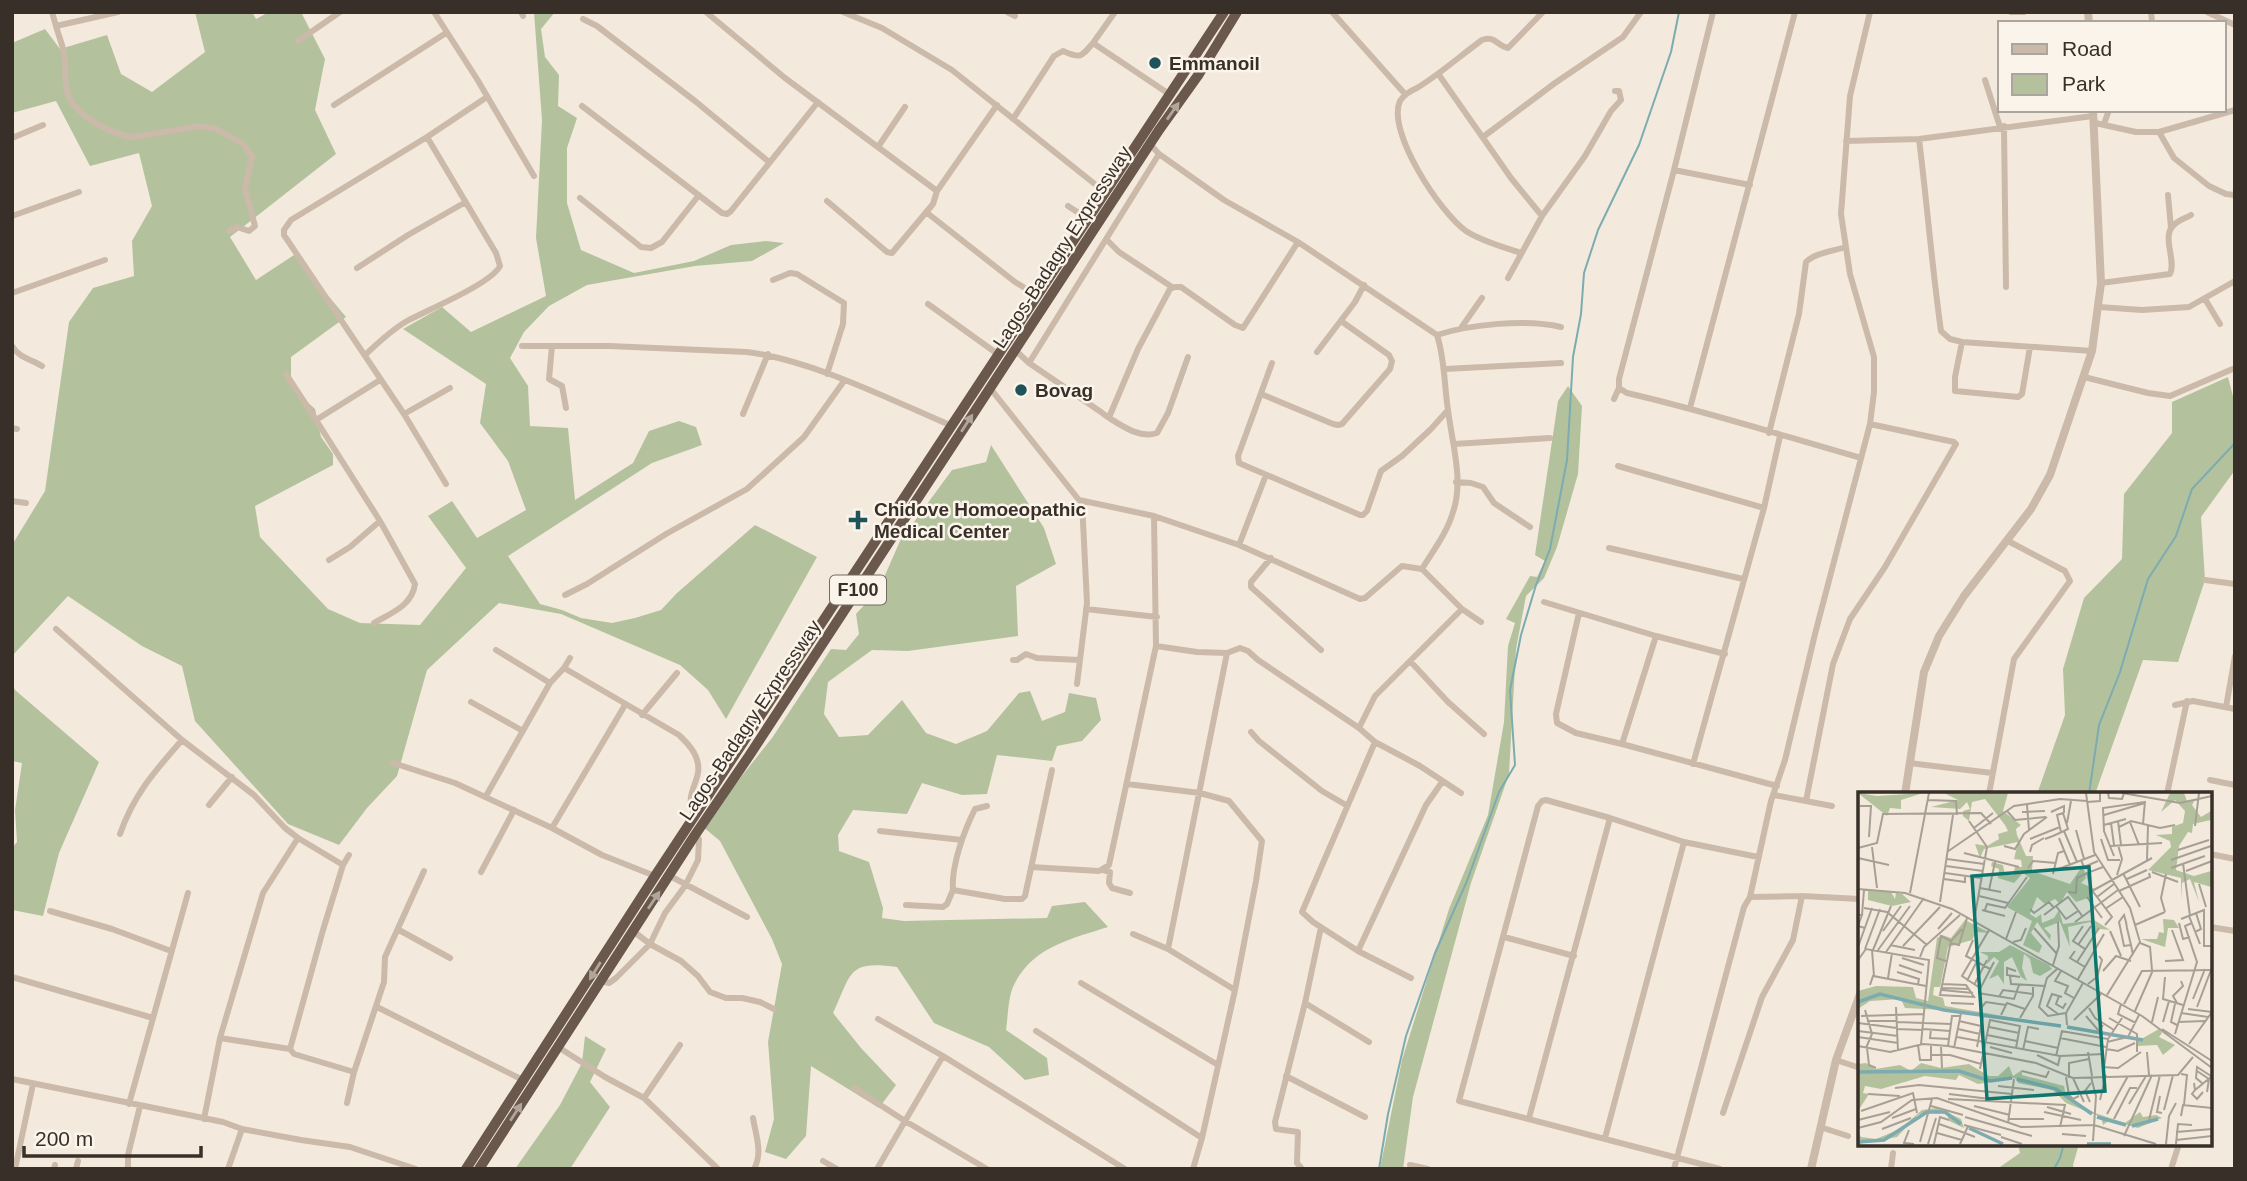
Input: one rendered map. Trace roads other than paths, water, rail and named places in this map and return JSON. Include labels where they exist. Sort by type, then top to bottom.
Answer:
[{"type":"highway","name":"Lagos-Badagry Expressway","points":[[479,1169],[695,835],[990,388],[1094,220],[1106,192],[1224,12]]},
{"type":"highway","name":"Lagos-Badagry Expressway","points":[[467,1169],[655,876],[1038,296],[1150,144],[1199,74],[1237,12]]},
{"type":"highway","points":[[1189,66],[1199,74]]},
{"type":"street","points":[[52,12],[64,55],[70,100],[77,110],[98,125],[127,137],[199,126],[210,127],[232,137],[247,148],[252,162],[245,189],[255,226],[249,231],[239,227],[229,231]]},
{"type":"street","points":[[56,26],[118,12]]},
{"type":"street","points":[[298,41],[340,12]]},
{"type":"street","points":[[433,12],[534,176]]},
{"type":"street","points":[[706,12],[770,66],[937,191]]},
{"type":"street","points":[[843,12],[866,20],[952,70],[1106,192]]},
{"type":"street","points":[[1007,12],[1015,16]]},
{"type":"street","points":[[1013,119],[1054,56],[1063,51],[1081,56],[1115,12]]},
{"type":"street","points":[[1332,12],[1405,94]]},
{"type":"street","points":[[1521,253],[1467,232],[1451,218],[1412,159],[1400,128],[1399,106],[1405,94],[1439,75],[1468,50],[1488,38],[1508,48],[1543,12]]},
{"type":"street","points":[[1482,137],[1623,37],[1641,12]]},
{"type":"street","points":[[1614,399],[1619,388],[1619,379],[1713,12]]},
{"type":"street","points":[[1690,408],[1795,12]]},
{"type":"street","points":[[1674,1169],[1744,907],[1750,897],[1771,801],[1870,424],[1874,357],[1850,274],[1841,214],[1850,96],[1870,12]]},
{"type":"street","points":[[2011,12],[2024,12]]},
{"type":"street","points":[[2151,12],[2152,21]]},
{"type":"street","points":[[2207,12],[2235,24]]},
{"type":"street","points":[[583,19],[597,26],[695,101],[769,162]]},
{"type":"street","points":[[334,105],[446,33]]},
{"type":"street","points":[[1093,43],[1169,94]]},
{"type":"street","points":[[1439,75],[1511,178],[1542,216]]},
{"type":"street","points":[[1985,80],[2002,127],[2006,287]]},
{"type":"street","points":[[1508,278],[1542,216],[1621,100],[1619,91],[1615,91]]},
{"type":"street","points":[[446,484],[404,414],[284,235],[284,228],[291,220],[487,97]]},
{"type":"street","points":[[582,106],[722,212],[729,213],[818,102]]},
{"type":"street","points":[[827,201],[890,253],[894,252],[936,199],[937,191],[997,105]]},
{"type":"street","points":[[878,147],[905,107]]},
{"type":"street","points":[[1846,141],[1919,139],[2094,116],[2104,124],[2136,132],[2160,132],[2235,110]]},
{"type":"street","points":[[2104,124],[2108,112]]},
{"type":"street","points":[[1905,792],[1924,672],[1939,636],[1964,596],[2031,509],[2050,475],[2092,351],[2101,283],[2094,116]]},
{"type":"street","points":[[12,138],[43,125]]},
{"type":"street","points":[[2160,132],[2174,158],[2208,187],[2235,195]]},
{"type":"street","points":[[365,355],[406,321],[460,294],[498,270],[500,263],[427,137]]},
{"type":"street","points":[[1919,139],[1941,331],[1950,339],[1962,342],[2092,351]]},
{"type":"street","points":[[1150,144],[1159,154],[1224,200],[1298,242],[1437,335],[1445,369],[1456,482],[1454,511],[1440,541],[1422,569]]},
{"type":"street","points":[[1029,363],[1159,154]]},
{"type":"street","points":[[1674,170],[1749,185]]},
{"type":"street","points":[[12,216],[79,192]]},
{"type":"street","points":[[580,198],[641,247],[647,248],[656,247],[662,242],[699,195]]},
{"type":"street","points":[[2101,283],[2170,274],[2171,228],[2168,195]]},
{"type":"street","points":[[357,268],[464,203]]},
{"type":"street","points":[[1068,206],[1112,232]]},
{"type":"street","points":[[926,212],[1015,282],[1038,296]]},
{"type":"street","points":[[2171,228],[2191,215]]},
{"type":"street","points":[[1107,240],[1172,287],[1181,287],[1242,328],[1298,242]]},
{"type":"street","points":[[1769,433],[1799,314],[1806,262],[1809,258],[1846,247]]},
{"type":"street","points":[[12,293],[105,260]]},
{"type":"street","points":[[774,280],[790,273],[797,274],[844,303],[843,324],[827,374]]},
{"type":"street","points":[[2099,307],[2142,310],[2189,307],[2235,281]]},
{"type":"street","points":[[1317,352],[1364,285]]},
{"type":"street","points":[[1106,415],[1112,414],[1138,349],[1172,287]]},
{"type":"street","points":[[1461,328],[1482,298]]},
{"type":"street","points":[[2204,299],[2220,324]]},
{"type":"street","points":[[928,304],[999,355]]},
{"type":"street","points":[[1261,394],[1333,424],[1342,424],[1390,369],[1392,361],[1389,355],[1341,321]]},
{"type":"street","points":[[1437,335],[1461,328],[1544,323],[1561,327]]},
{"type":"street","points":[[1962,342],[1955,391],[2011,397],[2022,394],[2029,347]]},
{"type":"street","points":[[12,346],[23,358],[42,366]]},
{"type":"street","points":[[522,346],[609,346],[768,354],[827,374],[953,426]]},
{"type":"street","points":[[552,346],[550,379],[562,386],[566,408]]},
{"type":"street","points":[[1014,350],[1106,415],[1125,427],[1149,436],[1157,433],[1168,412],[1188,357]]},
{"type":"street","points":[[743,414],[768,354]]},
{"type":"street","points":[[1272,363],[1238,458],[1240,464],[1363,515],[1367,511],[1381,471],[1437,424],[1447,410]]},
{"type":"street","points":[[1445,369],[1561,363]]},
{"type":"street","points":[[2084,377],[2170,396],[2235,368]]},
{"type":"street","points":[[286,374],[380,521],[415,584],[413,595],[405,605],[374,623]]},
{"type":"street","points":[[316,420],[380,380]]},
{"type":"street","points":[[565,595],[747,489],[804,437],[844,381]]},
{"type":"street","points":[[404,414],[450,388]]},
{"type":"street","points":[[990,388],[1076,498],[1082,501],[1154,516],[1239,545],[1360,599],[1402,566],[1422,569],[1462,608],[1481,622]]},
{"type":"street","points":[[1619,388],[1627,393],[1690,408],[1861,458]]},
{"type":"street","points":[[1806,801],[1833,664],[1850,619],[1885,567],[1956,444],[1870,424]]},
{"type":"street","points":[[1693,764],[1764,508],[1780,436]]},
{"type":"street","points":[[1454,443],[1550,438]]},
{"type":"street","points":[[1618,466],[1764,508]]},
{"type":"street","points":[[1239,545],[1266,475]]},
{"type":"street","points":[[1456,482],[1483,487],[1494,503],[1530,527]]},
{"type":"street","points":[[12,501],[26,503]]},
{"type":"street","points":[[1077,684],[1086,609],[1082,501]]},
{"type":"street","points":[[1104,870],[1109,865],[1156,646],[1154,516]]},
{"type":"street","points":[[330,560],[380,521]]},
{"type":"street","points":[[1989,792],[2014,659],[2070,581],[2065,571],[2008,541]]},
{"type":"street","points":[[1609,548],[1743,579]]},
{"type":"street","points":[[1271,558],[1251,582],[1251,587],[1321,650]]},
{"type":"street","points":[[2205,580],[2235,584]]},
{"type":"street","points":[[1544,602],[1725,654]]},
{"type":"street","points":[[1359,728],[1375,696],[1462,608]]},
{"type":"street","points":[[1086,609],[1157,617]]},
{"type":"street","points":[[1579,612],[1556,714],[1557,723],[1576,733],[1777,786]]},
{"type":"street","points":[[56,629],[182,740],[254,794],[285,828],[343,865]]},
{"type":"street","points":[[1622,744],[1656,636]]},
{"type":"street","points":[[1156,646],[1197,652],[1227,653],[1240,648],[1248,651],[1375,742],[1420,766],[1461,793]]},
{"type":"street","points":[[496,650],[550,683]]},
{"type":"street","points":[[1168,949],[1227,653]]},
{"type":"street","points":[[1013,660],[1026,654],[1037,658],[1080,660]]},
{"type":"street","points":[[2227,707],[2235,656]]},
{"type":"street","points":[[486,796],[550,683],[570,658]]},
{"type":"street","points":[[1410,661],[1448,702],[1483,734]]},
{"type":"street","points":[[564,668],[679,734],[696,757],[698,774],[689,800],[696,816]]},
{"type":"street","points":[[642,715],[677,673]]},
{"type":"street","points":[[2167,792],[2187,701]]},
{"type":"street","points":[[2175,705],[2187,701],[2235,709]]},
{"type":"street","points":[[471,702],[523,731]]},
{"type":"street","points":[[552,828],[625,705]]},
{"type":"street","points":[[1251,732],[1322,791],[1346,805]]},
{"type":"street","points":[[120,834],[128,812],[143,785],[182,740]]},
{"type":"street","points":[[1375,742],[1303,908],[1303,915],[1358,951],[1410,978]]},
{"type":"street","points":[[393,763],[486,796],[602,855],[655,876]]},
{"type":"street","points":[[1909,763],[1992,773]]},
{"type":"street","points":[[953,890],[1020,900],[1025,896],[1052,770]]},
{"type":"street","points":[[209,805],[232,777]]},
{"type":"street","points":[[2210,780],[2235,785]]},
{"type":"street","points":[[1358,951],[1426,805],[1441,782]]},
{"type":"street","points":[[1127,784],[1200,793],[1231,803],[1262,841],[1235,990],[1193,1169]]},
{"type":"street","points":[[1774,795],[1832,806]]},
{"type":"street","points":[[1720,1169],[1459,1101],[1538,806],[1542,802],[1546,800],[1610,818],[1684,842],[1758,857]]},
{"type":"street","points":[[906,905],[943,907],[947,904],[953,890],[962,840],[975,810],[987,806]]},
{"type":"street","points":[[481,872],[514,810]]},
{"type":"street","points":[[1529,1118],[1610,818]]},
{"type":"street","points":[[880,831],[962,840]]},
{"type":"street","points":[[601,981],[609,983],[616,978],[650,944],[665,913],[685,886],[698,860],[699,839],[695,835]]},
{"type":"street","points":[[204,1119],[220,1038],[263,893],[299,838]]},
{"type":"street","points":[[1605,1138],[1684,842]]},
{"type":"street","points":[[2212,854],[2235,859]]},
{"type":"street","points":[[290,1049],[343,865],[349,855]]},
{"type":"street","points":[[1031,867],[1104,870],[1110,872],[1109,883],[1112,888],[1130,892]]},
{"type":"street","points":[[347,1103],[354,1072],[384,982],[385,957],[424,871]]},
{"type":"street","points":[[670,876],[747,917]]},
{"type":"street","points":[[129,1104],[188,893]]},
{"type":"street","points":[[1750,897],[1802,895],[1858,899]]},
{"type":"street","points":[[1724,1112],[1762,997],[1793,940],[1802,895]]},
{"type":"street","points":[[50,911],[112,929],[171,951]]},
{"type":"street","points":[[2212,927],[2235,931]]},
{"type":"street","points":[[1302,1169],[1297,1163],[1298,1132],[1279,1130],[1275,1126],[1321,928]]},
{"type":"street","points":[[399,930],[450,958]]},
{"type":"street","points":[[633,931],[681,961],[698,976],[709,992],[726,998],[760,1002],[774,1009]]},
{"type":"street","points":[[1133,934],[1168,949],[1235,990]]},
{"type":"street","points":[[1504,937],[1574,956]]},
{"type":"street","points":[[12,977],[153,1018]]},
{"type":"street","points":[[1081,983],[1217,1065]]},
{"type":"street","points":[[1811,1169],[1836,1060],[1858,1000]]},
{"type":"street","points":[[1305,1003],[1369,1042]]},
{"type":"street","points":[[377,1007],[523,1080]]},
{"type":"street","points":[[878,1019],[943,1056],[1125,1169]]},
{"type":"street","points":[[1036,1031],[1202,1138]]},
{"type":"street","points":[[220,1038],[290,1049],[294,1054],[354,1072]]},
{"type":"street","points":[[644,1098],[680,1045]]},
{"type":"street","points":[[558,1047],[644,1098],[718,1169]]},
{"type":"street","points":[[877,1169],[943,1056]]},
{"type":"street","points":[[1836,1060],[1858,1067]]},
{"type":"street","points":[[1286,1076],[1365,1117]]},
{"type":"street","points":[[12,1079],[242,1129],[350,1147],[416,1169]]},
{"type":"street","points":[[15,1169],[33,1084]]},
{"type":"street","points":[[853,1088],[987,1169]]},
{"type":"street","points":[[128,1169],[128,1155],[140,1106]]},
{"type":"street","points":[[753,1118],[760,1153],[754,1169]]},
{"type":"street","points":[[1820,1127],[1847,1136]]},
{"type":"street","points":[[228,1169],[242,1129]]},
{"type":"street","points":[[2171,1169],[2178,1146]]},
{"type":"street","points":[[1891,1169],[1893,1153]]},
{"type":"street","points":[[823,1161],[837,1169]]},
{"type":"street","points":[[1410,1165],[1428,1169]]},
{"type":"waterway","points":[[1379,1169],[1388,1114],[1406,1036],[1435,953],[1467,881],[1499,792],[1515,765],[1510,690],[1521,635],[1550,549],[1567,460],[1573,357],[1581,314],[1584,273],[1598,230],[1639,145],[1671,52],[1679,12]]},
{"type":"waterway","points":[[2089,792],[2099,725],[2120,672],[2148,579],[2176,536],[2192,489],[2235,443]]},
{"type":"waterway","points":[[2054,1169],[2063,1146]]},
{"type":"place","name":"Emmanoil","points":[[1155,63]]},
{"type":"place","name":"Bovag","points":[[1021,390]]},
{"type":"place","name":"Chidove Homoeopathic Medical Center","points":[[858,520]]}]
